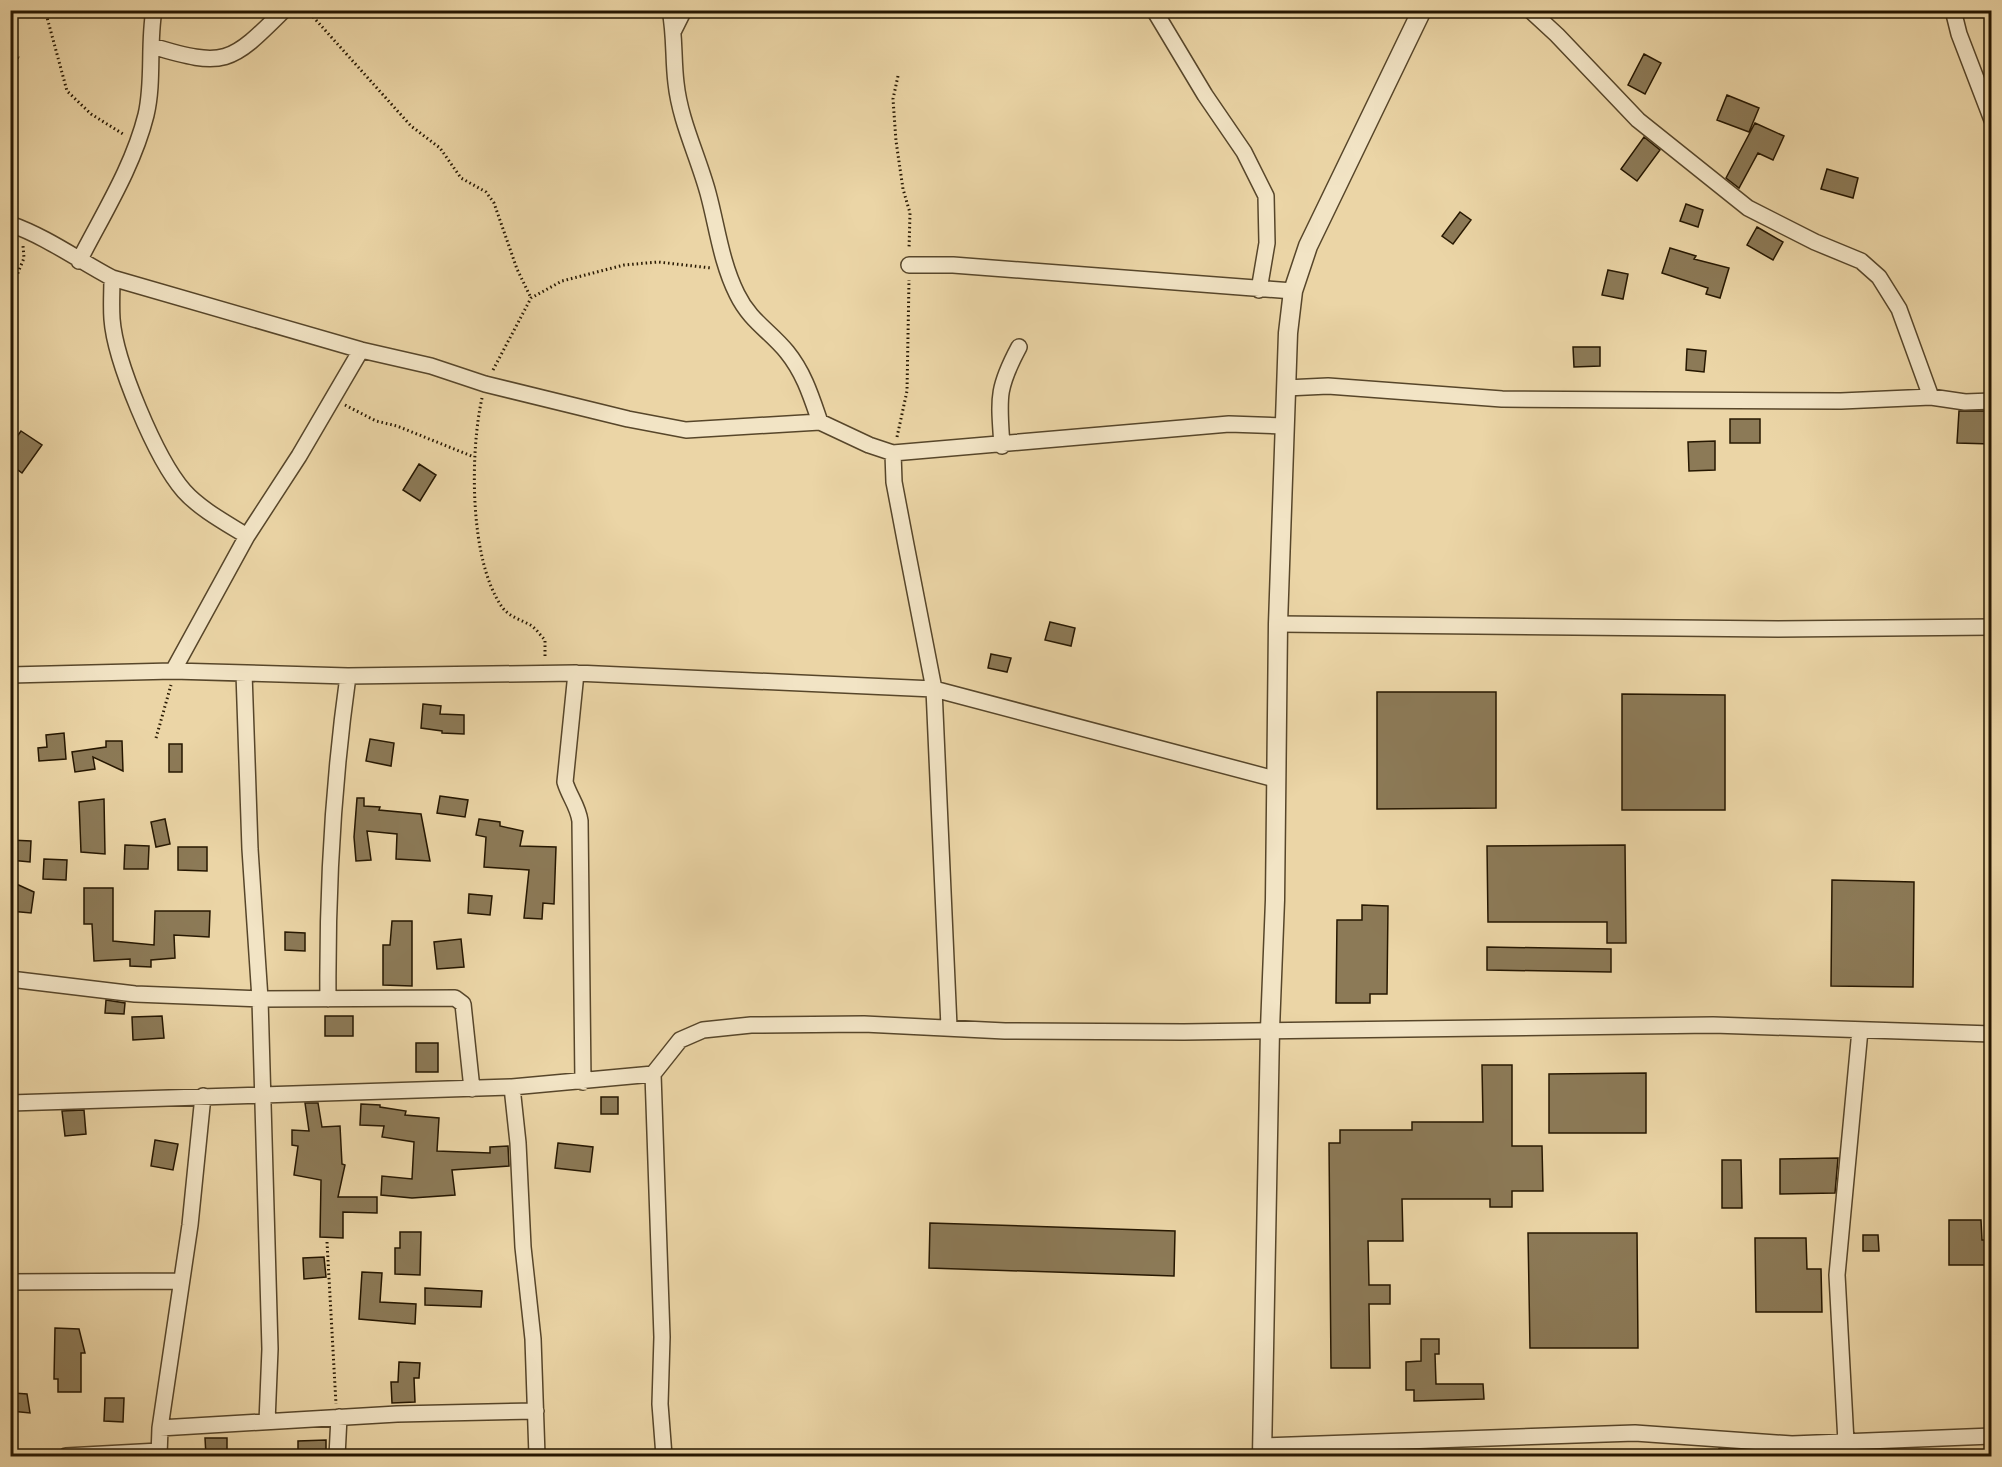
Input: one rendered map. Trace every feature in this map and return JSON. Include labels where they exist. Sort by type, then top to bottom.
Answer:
[{"type":"street","points":[[79,261],[134,150],[146,115],[154,10]]},
{"type":"street","points":[[152,46],[196,59],[226,57],[243,50],[284,10]]},
{"type":"street","points":[[670,10],[674,30],[676,84],[708,191],[725,265],[737,295],[759,326],[785,350],[802,371],[820,422]]},
{"type":"street","points":[[674,30],[684,10]]},
{"type":"street","points":[[1154,10],[1205,95],[1244,152],[1266,196],[1267,243],[1259,290]]},
{"type":"street","points":[[1422,10],[1308,246],[1293,291],[1283,426],[1262,1451],[1635,1433],[1792,1444],[1992,1436]]},
{"type":"street","points":[[1530,10],[1638,120],[1748,208],[1815,242],[1861,261],[1879,276],[1899,309],[1931,397]]},
{"type":"street","points":[[1953,10],[1959,34],[1992,120]]},
{"type":"street","points":[[10,224],[27,230],[112,278],[361,350],[431,366],[485,384],[686,430],[820,422],[869,446],[893,453],[1002,446],[1229,424],[1283,426]]},
{"type":"street","points":[[909,266],[953,265],[1293,291]]},
{"type":"street","points":[[112,278],[112,320],[119,351],[133,391],[167,469],[185,493],[247,536]]},
{"type":"street","points":[[1002,446],[999,393],[1007,370],[1019,347]]},
{"type":"street","points":[[173,671],[247,536],[334,399],[361,350]]},
{"type":"street","points":[[1286,388],[1328,386],[1502,399],[1841,401],[1931,397],[1965,402],[1992,401]]},
{"type":"street","points":[[893,453],[894,482],[934,689],[949,1027]]},
{"type":"street","points":[[1278,624],[1778,629],[1992,627]]},
{"type":"street","points":[[10,675],[173,671],[348,676],[576,673],[934,689],[1275,779]]},
{"type":"street","points":[[576,673],[565,782],[580,821],[583,1082]]},
{"type":"street","points":[[244,674],[250,849],[260,999],[270,1349],[267,1422]]},
{"type":"street","points":[[328,999],[327,923],[332,811],[348,676]]},
{"type":"street","points":[[10,979],[135,994],[260,999],[455,998],[463,1004],[472,1089]]},
{"type":"street","points":[[664,1456],[660,1404],[662,1337],[653,1074],[680,1040],[703,1030],[820,1024],[1016,1031],[1713,1025],[1992,1034]]},
{"type":"street","points":[[1846,1442],[1837,1275],[1860,1030]]},
{"type":"street","points":[[10,1103],[472,1089],[583,1082],[653,1074]]},
{"type":"street","points":[[512,1087],[518,1143],[523,1246],[533,1339],[537,1456]]},
{"type":"street","points":[[66,1456],[159,1454],[160,1428],[181,1281],[203,1096]]},
{"type":"street","points":[[10,1282],[181,1281]]},
{"type":"street","points":[[160,1428],[339,1417],[536,1411]]},
{"type":"street","points":[[338,1456],[339,1417]]},
{"type":"path","points":[[45,10],[67,91],[91,114],[124,134],[134,150]]},
{"type":"path","points":[[307,10],[411,126],[440,148],[461,178],[486,192],[494,203],[517,269],[531,298]]},
{"type":"path","points":[[10,54],[19,58]]},
{"type":"path","points":[[10,313],[15,280],[24,258],[22,244],[27,230]]},
{"type":"path","points":[[546,673],[545,640],[533,627],[503,609],[491,587],[476,516],[475,434],[485,384],[531,298],[562,280],[624,265],[658,262],[708,268],[725,265]]},
{"type":"path","points":[[334,399],[376,421],[397,426],[474,457]]},
{"type":"path","points":[[156,738],[173,671]]},
{"type":"path","points":[[327,1242],[333,1388],[339,1417]]},
{"type":"building","points":[[1644,54],[1661,63],[1645,94],[1628,85]]},
{"type":"building","points":[[1727,95],[1759,108],[1749,132],[1717,120]]},
{"type":"building","points":[[1755,123],[1784,136],[1773,160],[1758,153],[1739,188],[1726,178]]},
{"type":"building","points":[[1644,137],[1660,150],[1637,181],[1621,169]]},
{"type":"building","points":[[1827,169],[1858,178],[1853,198],[1821,189]]},
{"type":"building","points":[[1686,204],[1703,210],[1698,227],[1680,221]]},
{"type":"building","points":[[1460,212],[1471,220],[1453,244],[1442,236]]},
{"type":"building","points":[[1757,227],[1783,242],[1773,260],[1747,245]]},
{"type":"building","points":[[1670,248],[1696,256],[1694,259],[1729,268],[1720,298],[1706,294],[1708,288],[1662,273]]},
{"type":"building","points":[[1608,270],[1628,274],[1623,299],[1602,295]]},
{"type":"building","points":[[1573,347],[1600,347],[1600,366],[1574,367]]},
{"type":"building","points":[[1687,349],[1706,351],[1704,372],[1686,370]]},
{"type":"building","points":[[1959,411],[1992,411],[1991,444],[1957,443]]},
{"type":"building","points":[[1730,419],[1760,419],[1760,443],[1730,443]]},
{"type":"building","points":[[21,431],[42,445],[22,473],[10,464],[10,446]]},
{"type":"building","points":[[1715,441],[1715,470],[1689,471],[1688,442]]},
{"type":"building","points":[[419,464],[436,475],[420,501],[403,490]]},
{"type":"building","points":[[1050,622],[1075,628],[1071,646],[1045,640]]},
{"type":"building","points":[[991,654],[1011,658],[1007,672],[988,668]]},
{"type":"building","points":[[1377,692],[1496,692],[1496,808],[1377,809]]},
{"type":"building","points":[[1622,694],[1725,695],[1725,810],[1622,810]]},
{"type":"building","points":[[423,704],[441,706],[440,714],[464,715],[464,734],[442,733],[442,731],[421,728]]},
{"type":"building","points":[[64,733],[66,759],[39,761],[38,748],[47,747],[46,735]]},
{"type":"building","points":[[370,739],[394,743],[391,766],[366,761]]},
{"type":"building","points":[[106,741],[122,741],[123,771],[93,757],[95,769],[75,772],[72,752],[106,747]]},
{"type":"building","points":[[169,744],[182,744],[182,772],[169,772]]},
{"type":"building","points":[[440,796],[468,800],[465,817],[437,813]]},
{"type":"building","points":[[357,798],[364,798],[364,806],[380,807],[379,810],[421,814],[430,861],[396,859],[397,834],[367,831],[371,860],[356,861],[354,837]]},
{"type":"building","points":[[104,799],[105,854],[81,852],[79,802]]},
{"type":"building","points":[[165,819],[170,844],[156,847],[151,822]]},
{"type":"building","points":[[479,819],[500,822],[500,826],[523,831],[520,846],[556,847],[554,904],[543,903],[542,919],[524,918],[529,870],[484,867],[486,837],[476,835]]},
{"type":"building","points":[[10,840],[31,841],[30,862],[10,860]]},
{"type":"building","points":[[125,845],[149,846],[148,869],[124,869]]},
{"type":"building","points":[[1625,845],[1626,943],[1607,943],[1607,922],[1488,922],[1487,846]]},
{"type":"building","points":[[178,847],[207,847],[207,871],[178,870]]},
{"type":"building","points":[[44,859],[67,860],[66,880],[43,879]]},
{"type":"building","points":[[1832,880],[1914,882],[1913,987],[1831,986]]},
{"type":"building","points":[[12,882],[34,892],[31,913],[10,911]]},
{"type":"building","points":[[84,888],[113,888],[113,941],[154,945],[155,911],[210,911],[209,937],[174,935],[175,958],[151,960],[151,967],[130,966],[130,959],[94,961],[92,924],[84,924]]},
{"type":"building","points":[[469,894],[492,896],[490,915],[468,913]]},
{"type":"building","points":[[1362,905],[1388,906],[1387,994],[1370,994],[1370,1003],[1336,1003],[1337,920],[1362,920]]},
{"type":"building","points":[[392,921],[412,921],[412,986],[383,985],[383,945],[390,945]]},
{"type":"building","points":[[285,932],[305,933],[305,951],[285,950]]},
{"type":"building","points":[[461,939],[464,967],[437,969],[434,942]]},
{"type":"building","points":[[1487,947],[1611,949],[1611,972],[1487,970]]},
{"type":"building","points":[[106,1000],[125,1003],[124,1014],[105,1013]]},
{"type":"building","points":[[162,1016],[164,1038],[133,1040],[132,1017]]},
{"type":"building","points":[[325,1016],[353,1016],[353,1036],[325,1036]]},
{"type":"building","points":[[416,1043],[438,1043],[438,1072],[416,1072]]},
{"type":"building","points":[[1482,1065],[1512,1065],[1512,1146],[1542,1146],[1543,1191],[1512,1191],[1512,1207],[1490,1207],[1490,1199],[1402,1199],[1403,1241],[1368,1241],[1369,1285],[1390,1285],[1390,1304],[1369,1304],[1370,1368],[1331,1368],[1329,1143],[1340,1143],[1340,1130],[1412,1130],[1412,1122],[1483,1122]]},
{"type":"building","points":[[1646,1073],[1646,1133],[1549,1133],[1549,1074]]},
{"type":"building","points":[[601,1097],[618,1097],[618,1114],[601,1114]]},
{"type":"building","points":[[305,1103],[318,1103],[322,1127],[340,1126],[342,1164],[345,1165],[338,1197],[377,1197],[377,1213],[343,1212],[343,1238],[320,1237],[321,1180],[294,1175],[298,1146],[292,1145],[292,1130],[309,1131]]},
{"type":"building","points":[[361,1104],[380,1105],[380,1107],[406,1111],[405,1115],[439,1118],[437,1151],[490,1153],[490,1147],[508,1146],[509,1166],[452,1170],[455,1195],[412,1198],[381,1195],[382,1176],[412,1179],[414,1142],[382,1137],[384,1126],[360,1125]]},
{"type":"building","points":[[84,1110],[86,1134],[65,1136],[62,1111]]},
{"type":"building","points":[[155,1140],[178,1144],[173,1170],[151,1166]]},
{"type":"building","points":[[558,1143],[593,1147],[590,1172],[555,1168]]},
{"type":"building","points":[[1838,1158],[1835,1193],[1780,1194],[1780,1159]]},
{"type":"building","points":[[1722,1160],[1741,1160],[1742,1208],[1722,1208]]},
{"type":"building","points":[[1949,1220],[1981,1220],[1982,1240],[1992,1240],[1992,1265],[1949,1265]]},
{"type":"building","points":[[930,1223],[1175,1231],[1174,1276],[929,1268]]},
{"type":"building","points":[[400,1232],[421,1232],[420,1275],[395,1274],[395,1248],[400,1248]]},
{"type":"building","points":[[1528,1233],[1637,1233],[1638,1348],[1530,1348]]},
{"type":"building","points":[[1863,1235],[1878,1235],[1879,1251],[1863,1251]]},
{"type":"building","points":[[1755,1238],[1806,1238],[1807,1269],[1821,1269],[1822,1312],[1756,1312]]},
{"type":"building","points":[[324,1257],[326,1277],[304,1279],[303,1258]]},
{"type":"building","points":[[362,1272],[382,1273],[380,1302],[416,1304],[415,1324],[359,1319]]},
{"type":"building","points":[[425,1288],[482,1291],[481,1307],[425,1305]]},
{"type":"building","points":[[55,1328],[79,1329],[85,1353],[81,1353],[81,1392],[58,1392],[58,1379],[54,1379]]},
{"type":"building","points":[[1421,1339],[1439,1339],[1439,1354],[1435,1354],[1436,1384],[1483,1384],[1484,1399],[1414,1401],[1414,1390],[1406,1390],[1406,1362],[1421,1361]]},
{"type":"building","points":[[399,1362],[420,1363],[419,1378],[414,1378],[415,1402],[392,1403],[391,1382],[398,1382]]},
{"type":"building","points":[[13,1393],[27,1394],[30,1413],[11,1411]]},
{"type":"building","points":[[105,1398],[124,1398],[123,1422],[104,1421]]},
{"type":"building","points":[[205,1438],[227,1438],[227,1456],[206,1456]]},
{"type":"building","points":[[326,1440],[326,1454],[298,1454],[298,1441]]},
{"type":"building","points":[[1719,1449],[1761,1452],[1761,1456],[1719,1456]]}]
